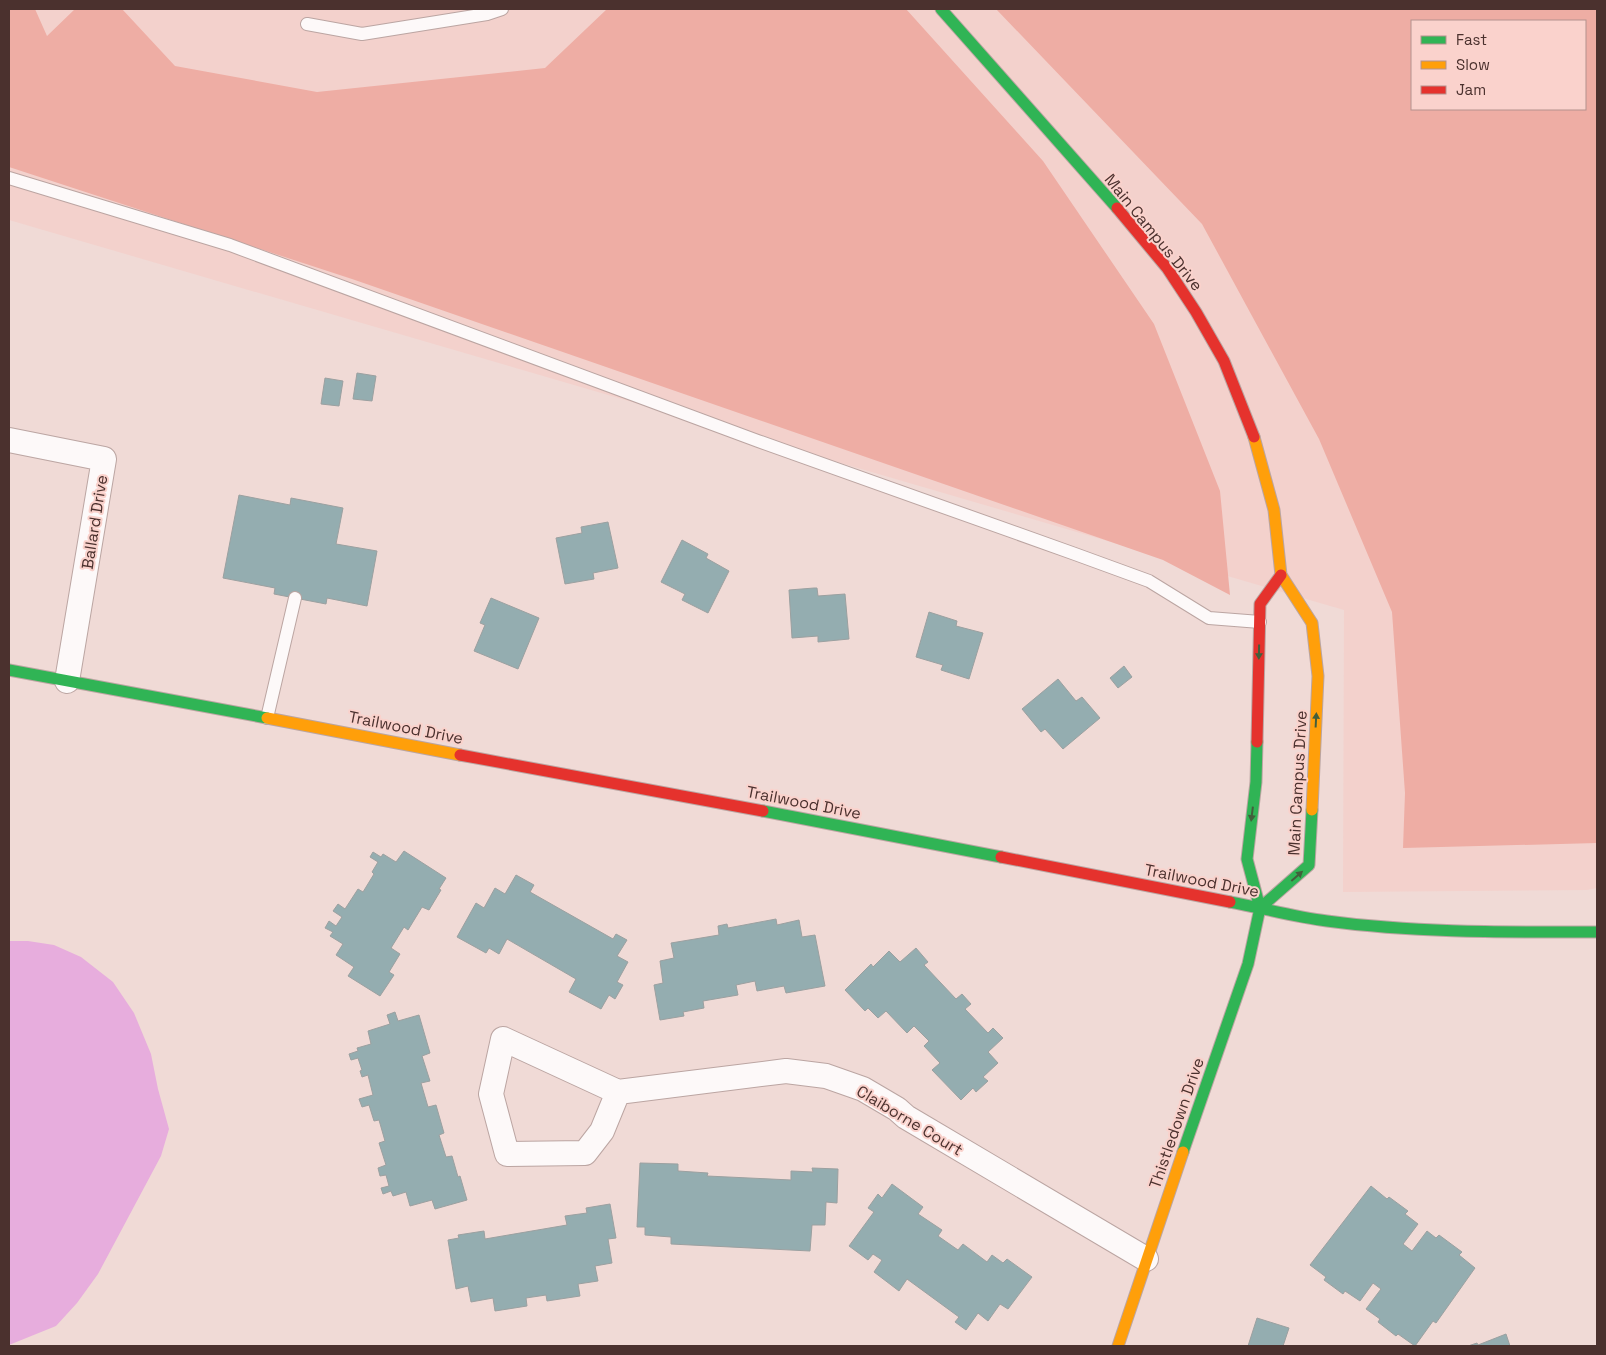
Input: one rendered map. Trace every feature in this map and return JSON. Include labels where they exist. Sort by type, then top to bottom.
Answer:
[{"type":"main road","name":"Main Campus Drive","points":[[940,9],[1130,223],[1167,268],[1196,312],[1224,361],[1256,441],[1274,510],[1281,575],[1312,623],[1318,676],[1309,865],[1260,908]]},
{"type":"main road","points":[[1260,908],[1247,858],[1256,782],[1260,604],[1281,575]]},
{"type":"main road","name":"Trailwood Drive","points":[[9,670],[963,848],[1326,921],[1404,929],[1597,932]]},
{"type":"main road","name":"Thistledown Drive","points":[[1118,1346],[1146,1259],[1248,964],[1260,908]]},
{"type":"street","name":"Ballard Drive","points":[[9,440],[104,459],[67,681]]},
{"type":"street","points":[[503,1039],[618,1092],[602,1131],[585,1153],[507,1154],[492,1094],[503,1039]]},
{"type":"street","name":"Claiborne Court","points":[[618,1092],[786,1071],[826,1076],[863,1089],[915,1122],[1146,1259]]},
{"type":"lane","points":[[307,24],[362,34],[487,14],[502,9]]},
{"type":"lane","points":[[9,178],[230,245],[758,441],[1150,581],[1209,618],[1260,622]]},
{"type":"lane","points":[[267,718],[295,598]]},
{"type":"shaded area","points":[[9,9],[1597,9],[1597,888],[1587,890],[1343,892],[1344,610],[9,220]]},
{"type":"shaded area","points":[[9,9],[35,9],[47,36],[75,9],[122,9],[175,66],[317,92],[545,68],[607,9],[906,9],[1043,161],[1154,324],[1220,491],[1230,595],[1163,560],[352,279],[9,167]]},
{"type":"shaded area","points":[[996,9],[1597,9],[1597,843],[1403,848],[1405,793],[1392,612],[1319,439],[1202,224]]},
{"type":"shaded area","points":[[9,941],[28,941],[54,945],[81,957],[113,982],[134,1013],[151,1054],[169,1129],[161,1156],[98,1274],[77,1303],[56,1326],[9,1345]]},
{"type":"building","points":[[357,373],[376,376],[372,401],[353,399]]},
{"type":"building","points":[[325,378],[343,381],[339,406],[321,404]]},
{"type":"building","points":[[239,495],[290,505],[291,498],[343,508],[336,544],[377,551],[367,606],[327,598],[326,604],[274,594],[275,588],[223,578]]},
{"type":"building","points":[[608,522],[618,568],[593,573],[594,579],[565,584],[556,538],[582,533],[581,527]]},
{"type":"building","points":[[682,540],[708,554],[706,558],[729,571],[708,613],[682,600],[685,594],[661,582]]},
{"type":"building","points":[[817,588],[818,596],[845,594],[849,639],[818,642],[818,636],[792,638],[789,590]]},
{"type":"building","points":[[491,598],[539,618],[518,669],[474,651],[485,625],[480,623]]},
{"type":"building","points":[[929,612],[957,621],[956,626],[983,633],[969,679],[941,670],[943,665],[916,657]]},
{"type":"building","points":[[1124,666],[1132,677],[1118,688],[1110,678]]},
{"type":"building","points":[[1058,679],[1076,701],[1082,697],[1100,718],[1063,749],[1045,729],[1041,732],[1022,709]]},
{"type":"building","points":[[404,851],[446,878],[429,910],[422,907],[408,930],[404,927],[391,948],[400,954],[389,972],[394,975],[380,996],[348,976],[354,967],[336,955],[343,944],[330,936],[333,932],[325,928],[329,921],[336,926],[342,917],[333,911],[338,904],[345,909],[358,889],[363,892],[374,874],[372,872],[378,862],[370,857],[373,852],[381,857],[383,854],[396,862]]},
{"type":"building","points":[[516,875],[534,885],[530,892],[613,939],[616,934],[627,940],[617,956],[628,962],[617,982],[623,985],[615,999],[609,995],[601,1009],[569,992],[576,979],[507,939],[499,954],[489,948],[486,953],[457,937],[476,903],[484,908],[495,888],[505,894]]},
{"type":"building","points":[[776,919],[777,925],[799,920],[802,937],[815,935],[825,986],[786,993],[784,986],[757,991],[755,981],[736,985],[738,995],[703,1001],[704,1008],[683,1012],[684,1016],[660,1020],[654,985],[663,983],[660,961],[674,958],[671,943],[719,935],[718,926],[727,924],[728,928]]},
{"type":"building","points":[[916,948],[928,962],[924,965],[956,999],[962,994],[971,1004],[965,1009],[988,1033],[993,1028],[1003,1038],[988,1052],[998,1063],[983,1077],[988,1081],[976,1092],[973,1088],[961,1100],[932,1070],[940,1063],[924,1046],[929,1041],[914,1026],[907,1033],[886,1011],[878,1018],[868,1008],[865,1011],[845,990],[871,964],[873,967],[889,951],[900,962]]},
{"type":"building","points":[[395,1012],[398,1021],[419,1015],[430,1053],[422,1056],[430,1081],[421,1083],[428,1107],[436,1105],[444,1133],[439,1135],[446,1157],[452,1156],[467,1200],[435,1209],[432,1200],[410,1206],[406,1192],[393,1196],[391,1191],[383,1194],[381,1188],[389,1186],[386,1175],[380,1176],[378,1168],[386,1165],[379,1143],[385,1141],[379,1120],[374,1121],[369,1105],[362,1107],[359,1099],[373,1095],[368,1075],[362,1077],[358,1058],[351,1060],[349,1054],[358,1051],[357,1048],[371,1044],[368,1031],[390,1024],[387,1015]]},
{"type":"building","points":[[640,1163],[678,1164],[678,1171],[708,1173],[707,1176],[791,1180],[791,1171],[813,1172],[812,1168],[838,1169],[837,1203],[826,1202],[825,1225],[812,1225],[810,1251],[671,1244],[671,1237],[645,1235],[645,1227],[637,1227]]},
{"type":"building","points":[[892,1184],[923,1207],[918,1214],[942,1230],[938,1236],[958,1250],[963,1244],[987,1262],[992,1255],[1003,1263],[1007,1259],[1032,1277],[1008,1309],[1000,1304],[988,1321],[978,1313],[966,1330],[955,1322],[959,1317],[907,1279],[899,1291],[874,1272],[882,1260],[873,1254],[868,1260],[849,1246],[874,1212],[868,1208],[878,1194],[882,1198]]},
{"type":"building","points":[[1371,1186],[1387,1199],[1389,1197],[1408,1211],[1405,1214],[1418,1224],[1403,1244],[1412,1251],[1427,1231],[1436,1238],[1439,1235],[1462,1252],[1459,1255],[1475,1268],[1436,1323],[1433,1321],[1415,1346],[1398,1334],[1396,1336],[1378,1322],[1380,1319],[1366,1309],[1381,1289],[1373,1283],[1360,1301],[1345,1291],[1343,1294],[1324,1280],[1326,1277],[1310,1265]]},
{"type":"building","points":[[610,1204],[616,1238],[608,1239],[612,1263],[595,1266],[598,1281],[578,1284],[580,1296],[547,1301],[546,1295],[526,1298],[527,1306],[495,1311],[493,1298],[471,1302],[468,1286],[456,1289],[448,1240],[459,1238],[458,1235],[484,1231],[485,1239],[567,1225],[565,1216],[587,1213],[586,1208]]},
{"type":"building","points":[[1257,1318],[1289,1328],[1283,1346],[1248,1346]]},
{"type":"building","points":[[1506,1334],[1510,1346],[1468,1346],[1477,1343],[1478,1345]]},
{"type":"traffic: fast","points":[[941,9],[1117,208]]},
{"type":"traffic: fast","points":[[9,670],[267,718]]},
{"type":"traffic: fast","points":[[1183,1152],[1248,964],[1260,908],[1247,859],[1256,782],[1257,742]]},
{"type":"traffic: fast","points":[[1260,908],[1309,865],[1312,810]]},
{"type":"traffic: fast","points":[[763,811],[1001,857]]},
{"type":"traffic: fast","points":[[1230,902],[1315,919],[1394,928],[1462,931],[1597,932]]},
{"type":"traffic: slow","points":[[1254,437],[1274,510],[1281,575],[1312,623],[1318,676],[1312,810]]},
{"type":"traffic: slow","points":[[267,718],[460,755]]},
{"type":"traffic: slow","points":[[1118,1346],[1183,1152]]},
{"type":"traffic: jam","points":[[1117,208],[1167,268],[1196,312],[1224,361],[1254,437]]},
{"type":"traffic: jam","points":[[1257,742],[1260,604],[1281,575]]},
{"type":"traffic: jam","points":[[460,755],[763,811]]},
{"type":"traffic: jam","points":[[1001,857],[1230,902]]}]
